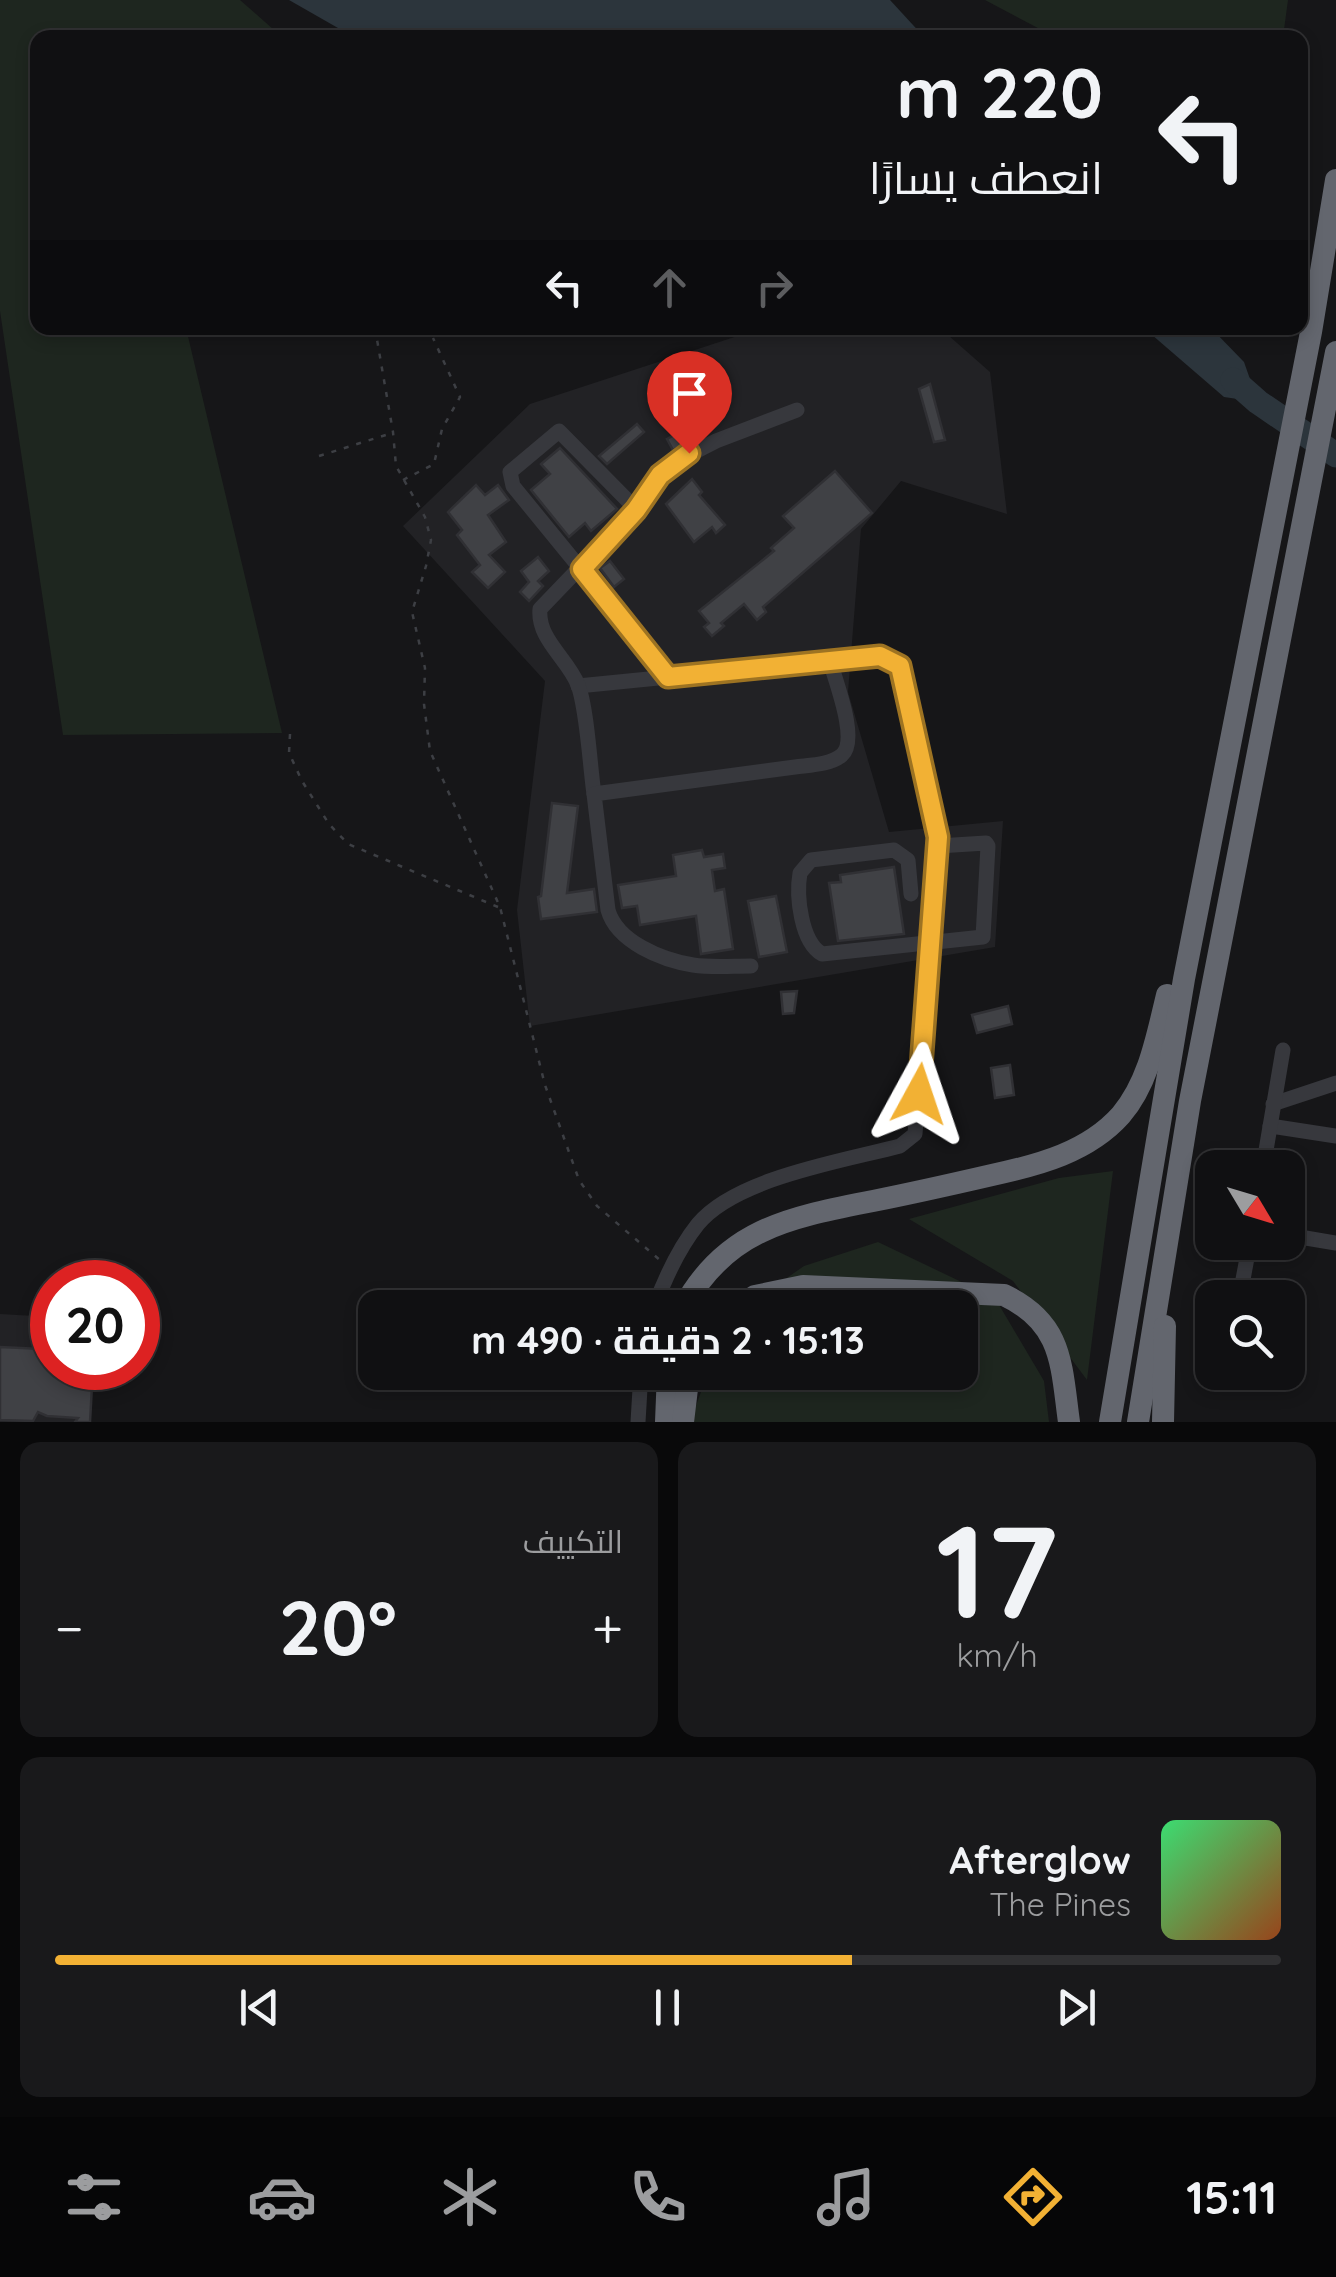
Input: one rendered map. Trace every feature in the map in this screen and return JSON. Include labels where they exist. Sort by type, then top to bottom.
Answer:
[{"type":"highway","points":[[1110,1422],[1161,1108],[1311,332],[1336,180]]},
{"type":"highway","points":[[1138,1422],[1212,983],[1336,352]]},
{"type":"highway","points":[[694,1290],[724,1254],[775,1224],[1031,1166],[1082,1146],[1106,1129],[1138,1090],[1147,1069],[1208,858]]},
{"type":"highway","points":[[1163,1422],[1164,1255]]},
{"type":"highway","points":[[784,1290],[803,1286],[892,1290]]},
{"type":"highway","points":[[978,1294],[1004,1295],[1034,1313],[1056,1342],[1069,1422]]},
{"type":"highway","points":[[666,1422],[667,1390]]},
{"type":"highway","points":[[683,1422],[687,1390]]},
{"type":"street","points":[[751,966],[688,964],[624,937],[612,924],[578,686],[539,620],[540,609],[551,595],[582,569],[673,463],[702,447],[797,410]]},
{"type":"street","points":[[636,510],[559,431],[510,472],[513,486],[668,677]]},
{"type":"street","points":[[578,686],[880,656],[900,666],[936,820],[938,846],[915,1134],[900,1146],[756,1185],[711,1212],[698,1224],[670,1268],[661,1290]]},
{"type":"street","points":[[594,794],[828,762],[842,755],[850,733],[830,660]]},
{"type":"street","points":[[911,894],[908,860],[894,850],[811,860],[800,872],[806,929],[815,951],[822,954],[983,937],[988,846],[938,846]]},
{"type":"street","points":[[1265,1150],[1282,1050]]},
{"type":"street","points":[[1274,1104],[1333,1084],[1336,1102]]},
{"type":"street","points":[[1270,1126],[1336,1136]]},
{"type":"street","points":[[1305,1238],[1336,1243]]},
{"type":"street","points":[[638,1422],[640,1390]]},
{"type":"path","points":[[375,335],[394,432],[396,466],[425,517],[430,540],[412,612],[425,668],[424,704],[430,751],[500,907],[545,1085],[579,1180],[597,1206],[670,1268]]},
{"type":"path","points":[[403,480],[434,464],[442,429],[460,397],[433,338]]},
{"type":"path","points":[[319,456],[394,432]]},
{"type":"path","points":[[290,734],[292,761],[330,824],[348,844],[500,907]]},
{"type":"shaded area","points":[[0,0],[240,0],[274,30],[30,30],[30,335],[188,335],[282,733],[63,735],[0,311]]},
{"type":"shaded area","points":[[289,0],[890,0],[918,30],[350,30],[338,28]]},
{"type":"shaded area","points":[[985,0],[1288,0],[1284,30],[1042,30]]},
{"type":"shaded area","points":[[741,335],[948,335],[990,372],[1007,514],[901,481],[861,529],[848,692],[889,832],[1003,821],[995,947],[530,1026],[517,910],[545,681],[403,526],[530,404]]},
{"type":"shaded area","points":[[1152,335],[1218,335],[1244,362],[1258,402],[1224,397]]},
{"type":"shaded area","points":[[1113,1171],[1087,1380],[1013,1281],[909,1219],[1059,1178]]},
{"type":"shaded area","points":[[878,1242],[995,1298],[1044,1381],[1049,1422],[690,1422],[702,1390],[978,1390],[978,1290],[769,1290],[804,1266]]},
{"type":"shaded area","points":[[0,1314],[30,1316],[30,1390],[91,1390],[90,1422],[0,1422]]},
{"type":"building","points":[[930,384],[945,440],[934,442],[919,389]]},
{"type":"building","points":[[700,421],[707,433],[673,450],[667,439]]},
{"type":"building","points":[[637,424],[644,432],[607,464],[599,456]]},
{"type":"building","points":[[560,448],[617,509],[591,531],[585,523],[569,537],[531,490],[550,474],[541,464]]},
{"type":"building","points":[[835,471],[872,513],[763,607],[766,612],[757,620],[744,604],[712,636],[704,627],[709,623],[699,611],[774,551],[771,548],[794,528],[783,516]]},
{"type":"building","points":[[692,479],[702,492],[699,495],[725,525],[716,533],[712,527],[694,542],[666,504]]},
{"type":"building","points":[[476,485],[485,495],[498,485],[509,500],[488,515],[506,542],[489,555],[505,572],[488,588],[472,572],[480,565],[457,535],[462,530],[448,512]]},
{"type":"building","points":[[538,557],[549,571],[538,581],[543,586],[529,601],[520,592],[529,582],[521,571]]},
{"type":"building","points":[[610,561],[624,579],[614,587],[600,568]]},
{"type":"building","points":[[552,803],[578,806],[567,893],[594,889],[597,912],[541,919],[538,897]]},
{"type":"building","points":[[702,850],[704,857],[723,854],[725,868],[712,870],[715,891],[724,889],[733,949],[701,954],[696,916],[640,925],[637,906],[622,908],[618,885],[676,876],[673,855]]},
{"type":"building","points":[[894,867],[904,934],[838,941],[829,883],[841,882],[840,875]]},
{"type":"building","points":[[776,896],[787,952],[759,957],[748,901]]},
{"type":"building","points":[[797,991],[794,1013],[783,1014],[781,992]]},
{"type":"building","points":[[1008,1006],[1012,1024],[977,1033],[972,1015]]},
{"type":"building","points":[[1010,1065],[1014,1095],[995,1098],[991,1068]]},
{"type":"building","points":[[0,1347],[30,1348],[30,1390],[92,1390],[90,1422],[38,1412],[33,1421],[0,1420]]},
{"type":"waterway","points":[[1233,380],[1258,402],[1336,455]]},
{"type":"route","points":[[689,453],[660,475],[636,510],[582,569],[668,677],[880,656],[900,666],[938,837],[919,1094]]}]
